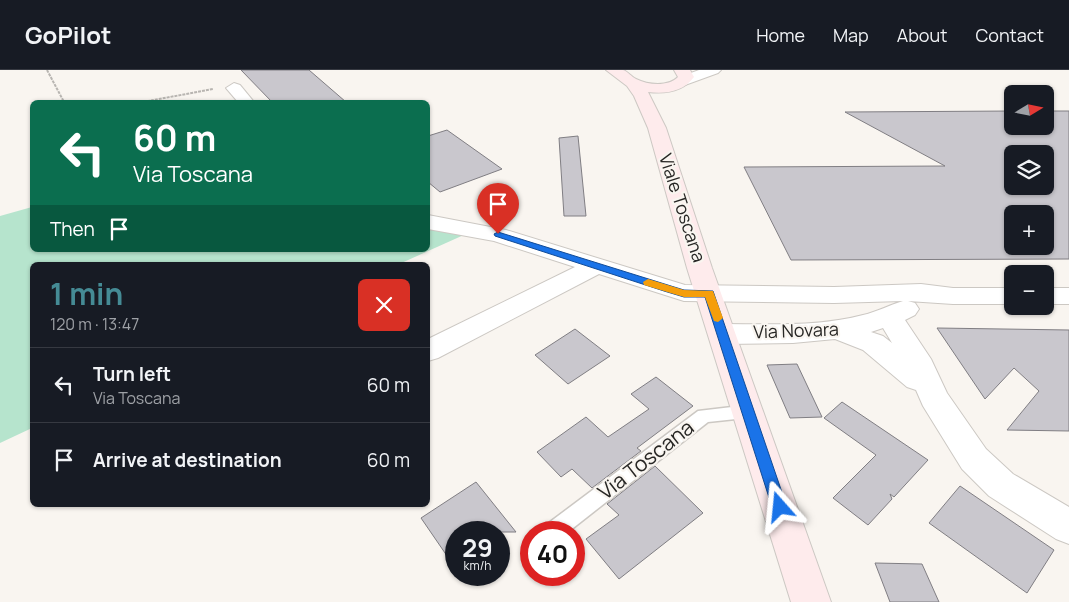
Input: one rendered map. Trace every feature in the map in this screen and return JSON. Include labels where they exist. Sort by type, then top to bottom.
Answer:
[{"type":"street","points":[[622,75],[656,87],[713,70]]},
{"type":"street","name":"Viale Toscana","points":[[622,75],[644,95],[647,108],[658,128],[669,172],[811,602]]},
{"type":"street","name":"Viale Toscana","points":[[658,128],[664,99],[682,78]]},
{"type":"street","points":[[234,88],[244,100]]},
{"type":"street","points":[[430,222],[498,234],[684,293],[710,294]]},
{"type":"street","points":[[430,350],[598,265]]},
{"type":"street","name":"Via Novara","points":[[710,294],[844,295],[921,292],[953,296],[1004,296]]},
{"type":"street","name":"Via Novara","points":[[844,295],[879,320]]},
{"type":"street","name":"Via Novara","points":[[723,334],[841,330],[879,320],[917,304],[953,296]]},
{"type":"street","points":[[1054,296],[1069,296]]},
{"type":"street","points":[[879,320],[920,367],[934,398],[966,449],[992,478],[1069,527]]},
{"type":"street","points":[[841,330],[873,343],[888,353],[914,375],[934,398]]},
{"type":"lane","name":"Via Toscana","points":[[566,521],[704,416],[749,412]]},
{"type":"path","points":[[47,70],[63,100]]},
{"type":"path","points":[[153,100],[215,88],[234,88]]},
{"type":"green space","points":[[30,208],[30,252],[426,252],[404,262],[30,262],[30,429],[0,443],[0,216]]},
{"type":"green space","points":[[430,228],[466,234],[430,250]]},
{"type":"building","points":[[241,70],[309,70],[344,100],[270,100]]},
{"type":"building","points":[[1004,111],[1004,135],[1054,135],[1054,111],[1069,111],[1069,259],[791,260],[744,167],[945,166],[845,112]]},
{"type":"building","points":[[447,130],[502,169],[440,192],[430,184],[430,135]]},
{"type":"building","points":[[578,136],[586,216],[564,216],[559,138]]},
{"type":"building","points":[[937,328],[1069,330],[1069,431],[1007,430],[1039,391],[1014,368],[985,399]]},
{"type":"building","points":[[575,329],[610,356],[568,384],[535,355]]},
{"type":"building","points":[[797,364],[822,417],[790,418],[767,365]]},
{"type":"building","points":[[656,377],[693,406],[637,448],[641,451],[592,488],[572,469],[561,477],[537,452],[586,417],[608,437],[649,409],[631,394]]},
{"type":"building","points":[[842,402],[928,460],[894,497],[890,494],[892,499],[868,525],[833,498],[876,455],[824,418]]},
{"type":"building","points":[[655,466],[703,513],[619,579],[586,539],[619,515],[607,504]]},
{"type":"building","points":[[476,482],[507,521],[445,521],[445,553],[421,518]]},
{"type":"building","points":[[960,486],[1054,550],[1027,593],[929,523]]},
{"type":"building","points":[[510,524],[516,532],[510,532]]},
{"type":"building","points":[[875,563],[922,564],[939,602],[890,602]]},
{"type":"slow traffic","points":[[648,282],[684,293],[710,294],[718,318]]},
{"type":"route","points":[[498,234],[667,289],[684,293],[710,294],[780,507]]}]
